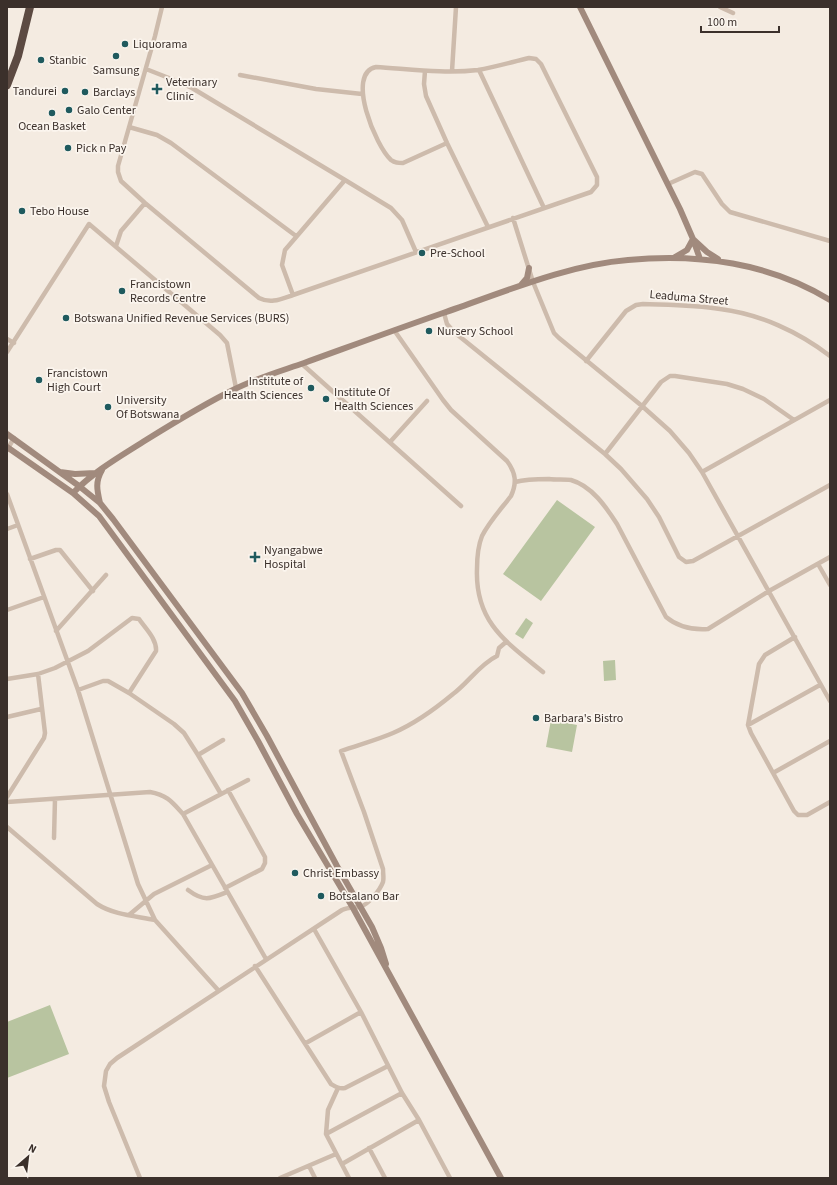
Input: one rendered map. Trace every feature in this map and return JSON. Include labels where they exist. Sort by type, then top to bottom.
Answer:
[{"type":"highway","points":[[7,85],[18,56],[30,7]]},
{"type":"street","points":[[162,7],[118,166],[121,181],[258,298],[266,302],[294,295],[591,192],[597,185],[597,177],[539,61],[529,58],[479,70],[425,71],[376,67],[367,71],[362,94],[365,109],[372,129],[387,156],[395,162],[403,163],[447,143]]},
{"type":"street","points":[[452,71],[456,7]]},
{"type":"street","points":[[580,7],[668,184],[693,239],[700,259]]},
{"type":"street","points":[[720,7],[732,13]]},
{"type":"street","points":[[146,69],[192,88],[391,208],[402,220],[416,252]]},
{"type":"street","points":[[479,70],[544,208]]},
{"type":"street","points":[[425,71],[424,84],[426,96],[488,227]]},
{"type":"street","points":[[240,75],[316,89],[362,94]]},
{"type":"street","points":[[129,127],[157,135],[171,143],[296,236]]},
{"type":"street","points":[[668,184],[698,172],[702,174],[722,204],[730,212],[830,241]]},
{"type":"street","points":[[294,295],[282,265],[285,250],[345,180]]},
{"type":"street","points":[[116,246],[121,231],[145,203]]},
{"type":"street","points":[[513,218],[533,282],[554,333],[642,406],[680,441],[702,472],[830,701]]},
{"type":"street","points":[[7,352],[89,224],[220,335],[226,344],[236,388]]},
{"type":"street","points":[[675,257],[686,250],[693,239]]},
{"type":"street","points":[[693,239],[707,252],[723,262]]},
{"type":"street","points":[[73,493],[79,486],[122,455],[184,417],[236,388],[520,286],[583,267],[628,260],[675,257],[723,262],[786,278],[819,293],[830,300]]},
{"type":"street","points":[[520,286],[527,278],[529,268]]},
{"type":"street","name":"Leaduma Street","points":[[586,361],[626,312],[636,305],[643,304],[719,309],[742,313],[791,331],[815,344],[830,356]]},
{"type":"street","points":[[444,313],[447,324],[454,332],[621,468],[647,498],[682,560],[689,563],[693,561],[830,485]]},
{"type":"street","points":[[394,330],[451,410],[510,465],[515,475],[515,482],[511,496],[482,536],[479,544],[477,563],[478,587],[483,610],[493,627],[506,642],[543,672],[522,655]]},
{"type":"street","points":[[7,339],[14,343]]},
{"type":"street","points":[[302,364],[461,506]]},
{"type":"street","points":[[605,454],[661,382],[670,376],[713,381],[742,389],[764,399],[794,420]]},
{"type":"street","points":[[702,472],[830,400]]},
{"type":"street","points":[[390,442],[427,401]]},
{"type":"street","points":[[7,434],[100,503],[113,518],[242,693],[376,934],[382,948],[387,969]]},
{"type":"street","points":[[14,438],[7,448],[73,493],[94,510],[235,701],[297,814],[353,908],[501,1178]]},
{"type":"street","points":[[100,503],[96,483],[104,467]]},
{"type":"street","points":[[59,472],[75,474],[96,473]]},
{"type":"street","points":[[515,482],[530,479],[569,480],[582,485],[591,491],[617,524],[666,617],[677,625],[694,629],[708,629],[769,591],[830,557]]},
{"type":"street","points":[[7,494],[78,690],[126,848],[145,901],[155,920],[218,990]]},
{"type":"street","points":[[7,529],[18,525]]},
{"type":"street","points":[[30,559],[60,550],[93,591]]},
{"type":"street","points":[[818,564],[830,585]]},
{"type":"street","points":[[56,631],[106,575]]},
{"type":"street","points":[[7,610],[44,597]]},
{"type":"street","points":[[7,679],[38,674],[67,662],[97,645],[132,618],[139,619],[155,641],[156,651],[129,693]]},
{"type":"street","points":[[795,637],[761,660],[748,725],[751,734],[794,811],[798,815],[807,815],[830,802]]},
{"type":"street","points":[[140,1178],[104,1086],[106,1071],[110,1064],[218,990],[342,910],[361,907],[366,904],[379,889],[382,884],[383,876],[364,812],[341,751],[395,732],[421,717],[468,682],[490,659],[497,656],[499,648],[506,642]]},
{"type":"street","points":[[8,795],[44,738],[45,734],[38,674]]},
{"type":"street","points":[[78,690],[103,681],[108,681],[129,693],[179,728],[198,755],[221,794]]},
{"type":"street","points":[[748,725],[820,684]]},
{"type":"street","points":[[7,717],[41,709]]},
{"type":"street","points":[[198,755],[223,740]]},
{"type":"street","points":[[773,773],[830,741]]},
{"type":"street","points":[[183,814],[248,780]]},
{"type":"street","points":[[188,890],[200,898],[206,899],[226,890],[262,869],[265,863],[265,857],[228,790]]},
{"type":"street","points":[[7,802],[150,792],[161,794],[168,798],[183,814],[266,959]]},
{"type":"street","points":[[54,799],[54,838]]},
{"type":"street","points":[[7,827],[97,904],[112,912],[155,920]]},
{"type":"street","points":[[129,915],[154,894],[212,865]]},
{"type":"street","points":[[314,928],[361,1012],[402,1093],[419,1120],[450,1178]]},
{"type":"street","points":[[255,966],[331,1084],[338,1088],[345,1088],[388,1066]]},
{"type":"street","points":[[306,1043],[361,1012]]},
{"type":"street","points":[[338,1088],[328,1110],[326,1134],[349,1178]]},
{"type":"street","points":[[326,1134],[402,1093]]},
{"type":"street","points":[[342,1164],[419,1120]]},
{"type":"street","points":[[369,1148],[385,1178]]},
{"type":"street","points":[[280,1178],[336,1154]]},
{"type":"street","points":[[309,1166],[315,1178]]},
{"type":"green space","points":[[557,500],[595,527],[541,601],[503,574]]},
{"type":"green space","points":[[526,618],[533,623],[523,639],[515,634]]},
{"type":"green space","points":[[615,660],[616,680],[604,681],[603,661]]},
{"type":"green space","points":[[551,720],[577,725],[572,752],[546,747]]},
{"type":"green space","points":[[50,1005],[69,1054],[7,1078],[7,1022]]},
{"type":"place","name":"Liquorama","points":[[125,44]]},
{"type":"place","name":"Samsung","points":[[116,56]]},
{"type":"place","name":"Stanbic","points":[[41,60]]},
{"type":"place","name":"Veterinary Clinic","points":[[157,89]]},
{"type":"place","name":"Tandurei","points":[[65,91]]},
{"type":"place","name":"Barclays","points":[[85,92]]},
{"type":"place","name":"Galo Center","points":[[69,110]]},
{"type":"place","name":"Ocean Basket","points":[[52,113]]},
{"type":"place","name":"Pick n Pay","points":[[68,148]]},
{"type":"place","name":"Tebo House","points":[[22,211]]},
{"type":"place","name":"Pre-School","points":[[422,253]]},
{"type":"place","name":"Francistown Records Centre","points":[[122,291]]},
{"type":"place","name":"Botswana Unified Revenue Services (BURS)","points":[[66,318]]},
{"type":"place","name":"Nursery School","points":[[429,331]]},
{"type":"place","name":"Francistown High Court","points":[[39,380]]},
{"type":"place","name":"Institute of Health Sciences","points":[[311,388]]},
{"type":"place","name":"Institute Of Health Sciences","points":[[326,399]]},
{"type":"place","name":"University Of Botswana","points":[[108,407]]},
{"type":"place","name":"Nyangabwe Hospital","points":[[255,557]]},
{"type":"place","name":"Barbara's Bistro","points":[[536,718]]},
{"type":"place","name":"Christ Embassy","points":[[295,873]]},
{"type":"place","name":"Botsalano Bar","points":[[321,896]]}]
